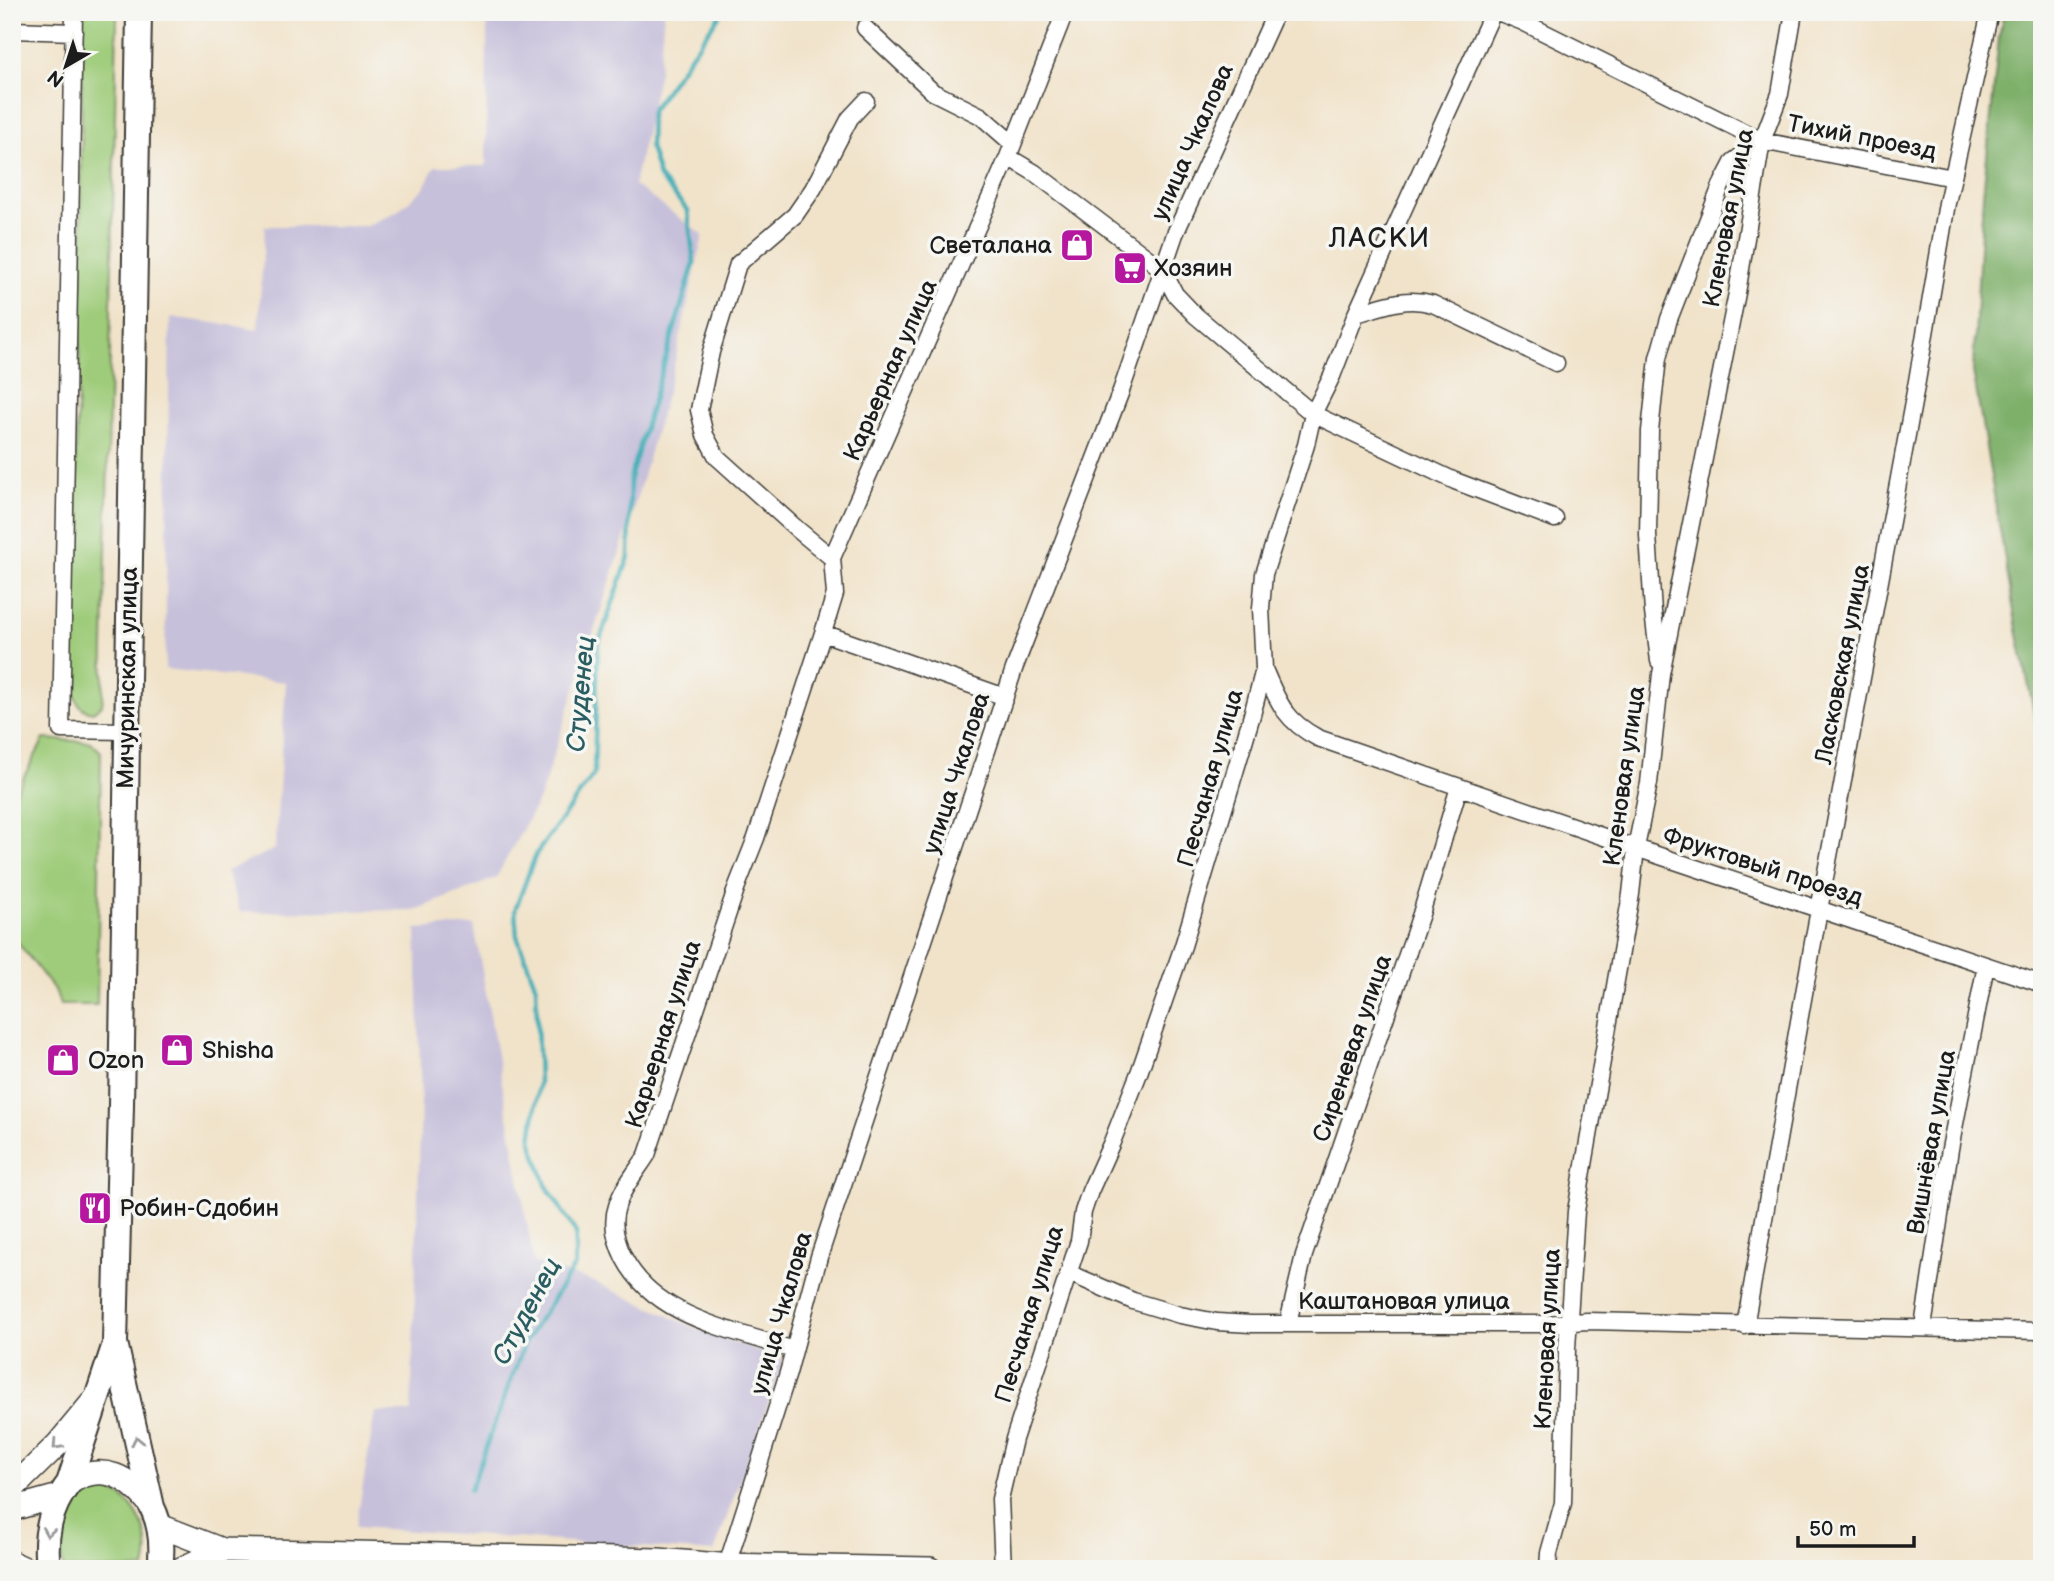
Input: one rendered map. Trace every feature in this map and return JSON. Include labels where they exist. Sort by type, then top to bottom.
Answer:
[{"type":"main road","name":"Мичуринская улица","points":[[139,12],[115,1343],[163,1549],[160,1569]]},
{"type":"main road","name":"Мичуринская улица","points":[[48,1569],[47,1533],[52,1512],[64,1490],[115,1343]]},
{"type":"main road","points":[[12,1489],[58,1444],[98,1396]]},
{"type":"main road","points":[[12,1509],[64,1490],[81,1475],[93,1472],[114,1475],[127,1481],[141,1492],[156,1516],[222,1550],[930,1569]]},
{"type":"main road","points":[[181,1569],[222,1550]]},
{"type":"main road","points":[[12,1563],[25,1569]]},
{"type":"street","points":[[74,12],[61,730],[127,731]]},
{"type":"street","name":"Карьерная улица","points":[[793,1350],[691,1317],[648,1290],[633,1274],[619,1245],[614,1223],[617,1206],[647,1155],[737,886],[760,826],[835,594],[832,558],[1010,151],[1065,12]]},
{"type":"street","name":"улица Чкалова","points":[[727,1565],[788,1373],[820,1257],[1005,697],[1049,573],[1121,391],[1162,268],[1187,206],[1276,12]]},
{"type":"street","name":"Тихий проезд","points":[[1496,12],[1523,22],[1762,141],[1953,178]]},
{"type":"street","name":"Песчаная улица","points":[[1003,1569],[1000,1499],[1014,1439],[1079,1241],[1083,1212],[1090,1191],[1139,1073],[1219,831],[1264,669],[1261,608],[1264,574],[1306,445],[1313,414],[1332,376],[1356,314],[1496,12]]},
{"type":"street","name":"Кленовая улица","points":[[1548,1561],[1563,1503],[1568,1322],[1576,1211],[1622,952],[1648,783],[1661,674],[1737,293],[1762,141],[1780,94],[1794,12]]},
{"type":"street","name":"Ласковская улица","points":[[1745,1326],[1953,178],[1990,12]]},
{"type":"street","points":[[865,28],[933,92],[981,116],[1010,151],[1035,173],[1162,268],[1175,294],[1195,315],[1313,414],[1455,481],[1555,519]]},
{"type":"street","points":[[12,30],[74,32]]},
{"type":"street","points":[[832,558],[717,457],[705,435],[699,410],[711,352],[738,264],[795,215],[813,189],[849,118],[866,101]]},
{"type":"street","points":[[1661,674],[1653,612],[1648,535],[1650,431],[1658,358],[1669,319],[1734,161],[1762,141]]},
{"type":"street","points":[[1356,314],[1404,300],[1418,300],[1433,304],[1556,363]]},
{"type":"street","points":[[823,633],[1005,697]]},
{"type":"street","name":"Фруктовый проезд","points":[[1264,669],[1283,710],[1291,720],[1308,733],[1341,747],[2042,984]]},
{"type":"street","name":"Сиреневая улица","points":[[1288,1323],[1304,1255],[1417,927],[1459,786]]},
{"type":"street","name":"Вишнёвая улица","points":[[1923,1327],[1950,1149],[1986,965]]},
{"type":"street","name":"Каштановая улица","points":[[1069,1273],[1133,1301],[1180,1315],[1217,1322],[1568,1322],[2042,1331]]},
{"type":"shaded area","points":[[487,12],[664,12],[659,71],[634,185],[703,235],[672,374],[634,508],[540,797],[496,878],[415,910],[240,912],[226,871],[275,849],[286,682],[165,669],[170,317],[258,329],[265,226],[366,226],[396,212],[423,189],[435,166],[486,166]]},
{"type":"shaded area","points":[[474,925],[534,1263],[592,1281],[702,1331],[784,1360],[714,1552],[356,1527],[375,1412],[411,1412],[421,1101],[416,929]]},
{"type":"green space","points":[[82,12],[116,12],[117,19],[103,696],[102,705],[93,712],[79,705],[72,690],[71,594],[81,303]]},
{"type":"green space","points":[[2004,12],[2042,12],[2042,750],[2017,630],[1973,371],[1983,195],[1999,37]]},
{"type":"green space","points":[[44,739],[91,742],[101,752],[97,1005],[60,1005],[56,992],[12,935],[12,799]]},
{"type":"green space","points":[[106,1487],[126,1501],[140,1520],[147,1544],[145,1569],[64,1569],[61,1548],[67,1513],[80,1495],[91,1488]]},
{"type":"waterway","name":"Студенец","points":[[470,1490],[525,1342],[575,1265],[576,1233],[546,1185],[531,1140],[539,1082],[536,987],[517,936],[515,910],[536,854],[594,774],[598,645],[629,557],[630,478],[694,263],[688,211],[659,177],[650,147],[651,111],[722,12]]},
{"type":"place","name":"Светалана","points":[[1077,245]]},
{"type":"place","name":"Хозяин","points":[[1130,268]]},
{"type":"place","name":"Shisha","points":[[177,1050]]},
{"type":"place","name":"Ozon","points":[[63,1060]]},
{"type":"place","name":"Робин-Сдобин","points":[[95,1208]]},
{"type":"district","name":"ЛАСКИ","points":[[1380,237]]}]
